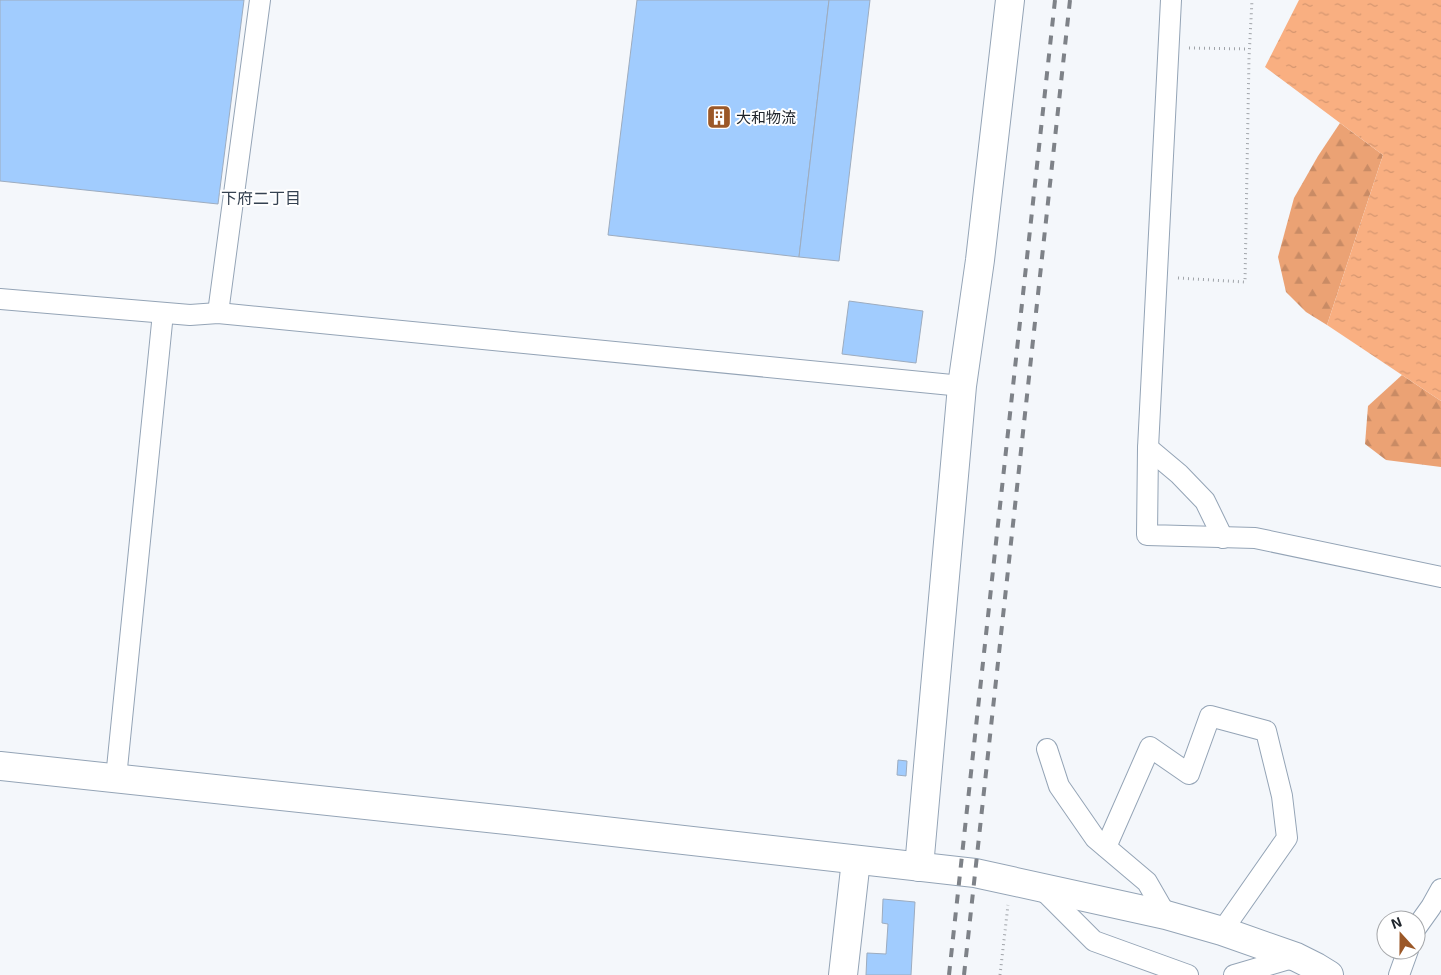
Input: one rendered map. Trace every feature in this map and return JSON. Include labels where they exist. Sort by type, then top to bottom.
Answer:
[{"type":"street","points":[[218,313],[260,0]]},
{"type":"street","points":[[919,867],[962,386],[980,260],[1010,0]]},
{"type":"street","points":[[1171,0],[1148,448],[1147,535],[1255,538],[1441,577]]},
{"type":"street","points":[[0,299],[190,315],[218,313],[962,386]]},
{"type":"street","points":[[116,778],[163,313]]},
{"type":"street","points":[[1148,448],[1179,474],[1205,501],[1223,538]]},
{"type":"street","points":[[1106,847],[1150,747],[1189,774],[1210,716],[1266,731],[1282,796],[1286,838],[1222,931]]},
{"type":"street","points":[[1048,749],[1059,786],[1096,838],[1147,882],[1166,915]]},
{"type":"street","points":[[0,766],[960,871],[1012,880],[1166,915],[1222,931],[1296,957],[1329,975]]},
{"type":"street","points":[[843,975],[856,860]]},
{"type":"street","points":[[1041,888],[1094,941],[1188,975]]},
{"type":"street","points":[[1426,919],[1436,910],[1441,889]]},
{"type":"street","points":[[1234,975],[1296,957]]},
{"type":"street","points":[[1399,975],[1404,960]]},
{"type":"path","points":[[1157,277],[1245,282],[1252,0]]},
{"type":"path","points":[[1169,48],[1250,49]]},
{"type":"path","points":[[1000,975],[1012,880]]},
{"type":"green space","points":[[1340,123],[1383,155],[1327,325],[1306,312],[1286,292],[1278,257],[1294,198],[1318,156]]},
{"type":"green space","points":[[1402,375],[1441,401],[1441,467],[1386,460],[1365,444],[1368,406]]},
{"type":"water","points":[[1299,0],[1441,0],[1441,401],[1327,325],[1383,155],[1265,67]]},
{"type":"building","points":[[0,0],[244,0],[218,204],[0,181]]},
{"type":"building","name":"大和物流","points":[[637,0],[829,0],[799,257],[608,235]]},
{"type":"building","points":[[829,0],[870,0],[839,261],[799,257]]},
{"type":"building","points":[[849,301],[923,311],[916,363],[842,354]]},
{"type":"building","points":[[898,760],[907,761],[906,776],[897,775]]},
{"type":"building","points":[[883,899],[915,902],[911,975],[866,975],[867,953],[886,954],[888,924],[882,923]]},
{"type":"railway","points":[[949,975],[1055,0]]},
{"type":"railway","points":[[964,975],[1070,0]]},
{"type":"place","name":"大和物流","points":[[719,117]]},
{"type":"district","name":"下府二丁目","points":[[261,197]]}]
